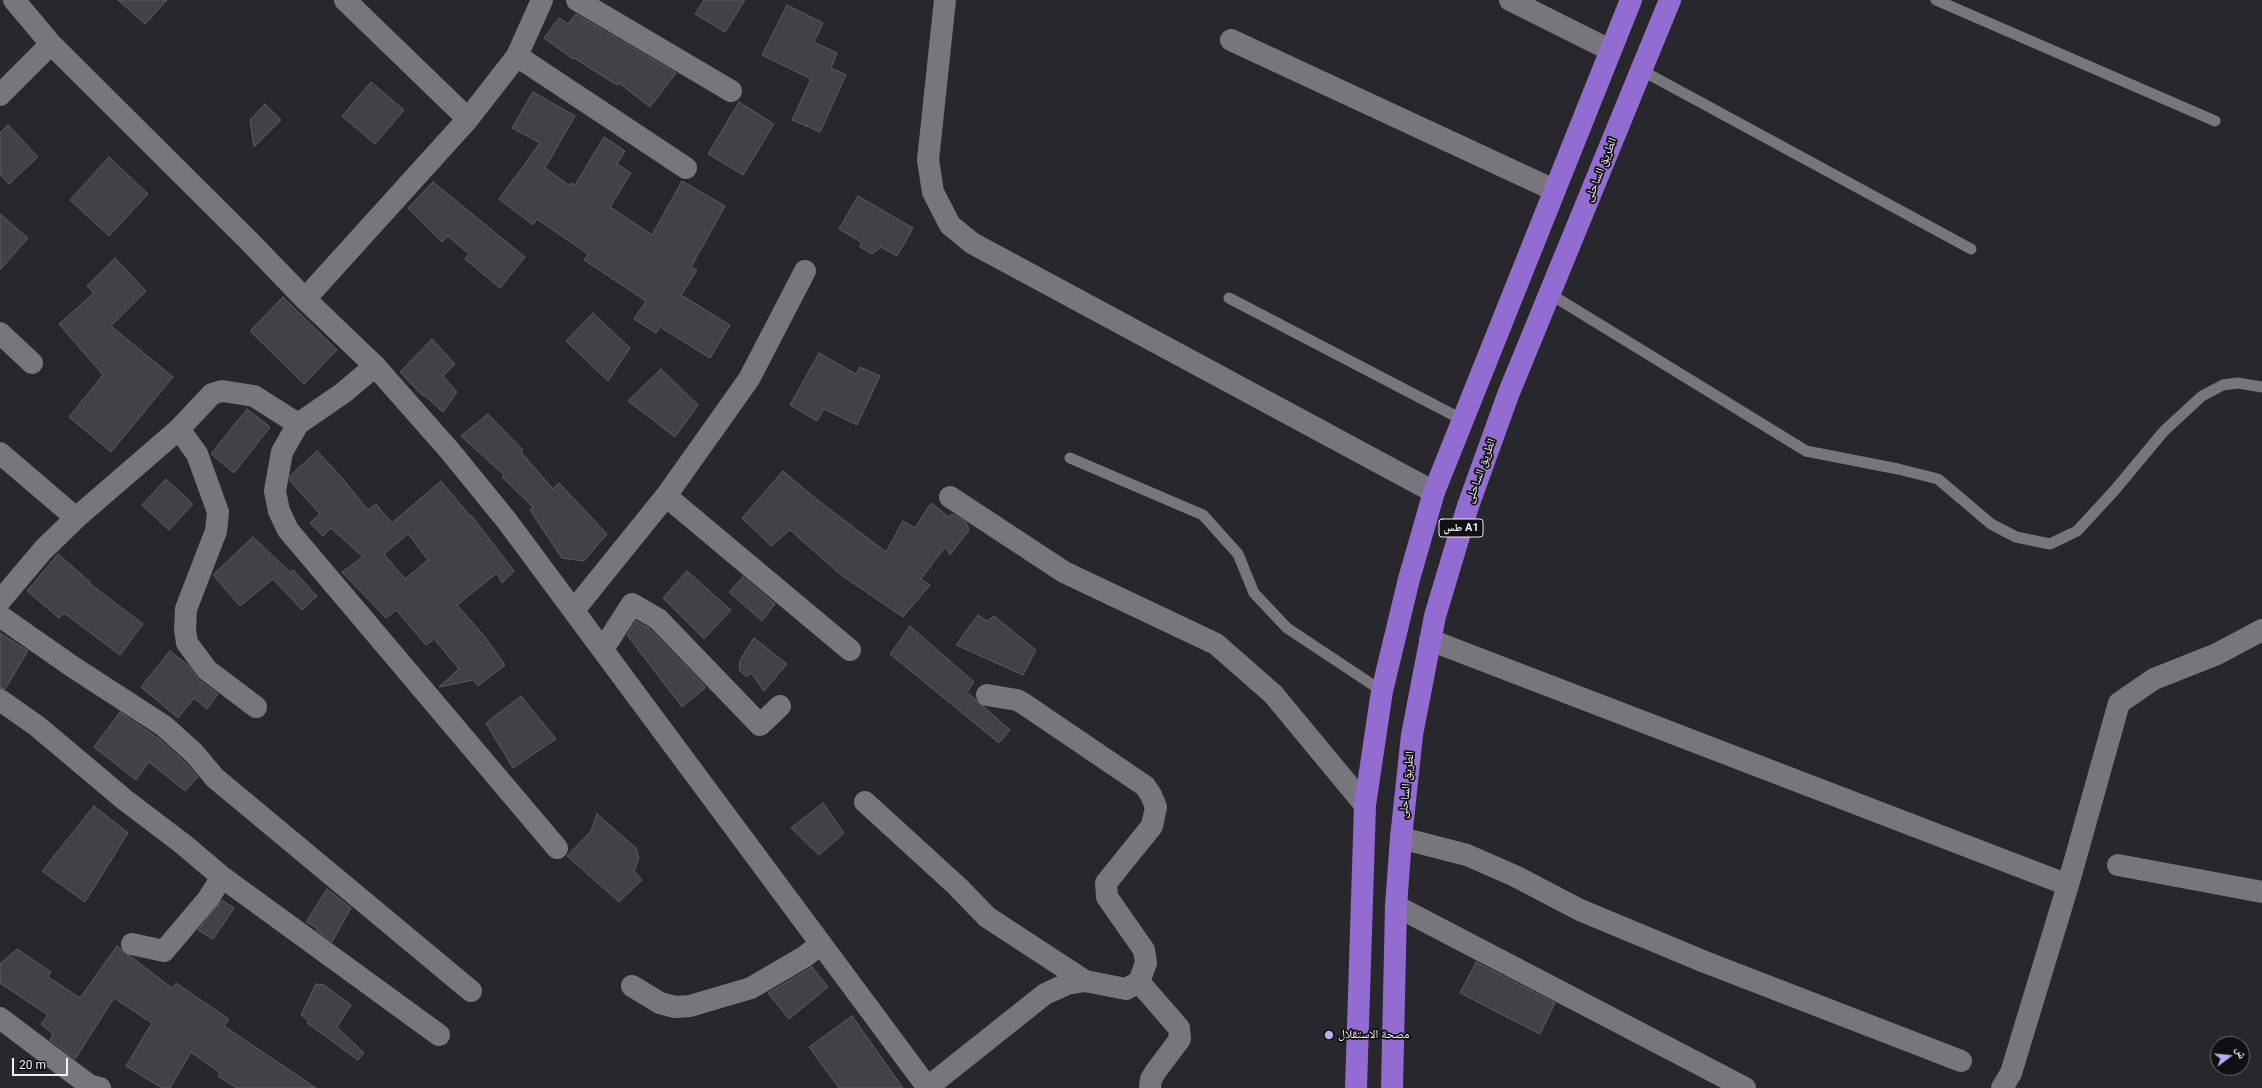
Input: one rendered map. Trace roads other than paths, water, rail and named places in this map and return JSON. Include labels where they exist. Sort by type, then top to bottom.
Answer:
[{"type":"highway","name":"طس A1","points":[[1356,1088],[1365,805],[1382,691],[1409,579],[1434,492],[1631,0]]},
{"type":"highway","name":"الطريق الساحلى","points":[[1392,1088],[1396,906],[1401,838],[1412,735],[1435,616],[1468,506],[1508,395],[1670,0]]},
{"type":"street","points":[[14,0],[51,44],[249,241],[305,299],[375,366],[450,451],[507,521],[574,610],[928,1088],[1045,994],[1067,984],[1085,981],[1126,989],[1138,982],[1146,963],[1144,950],[1107,897],[1106,883],[1152,826],[1156,807],[1151,795],[1145,786],[1024,704],[1017,700],[987,695]]},
{"type":"street","points":[[345,0],[468,119]]},
{"type":"street","points":[[305,299],[468,119],[517,56],[542,0]]},
{"type":"street","points":[[577,0],[731,91]]},
{"type":"street","points":[[945,0],[928,160],[933,192],[950,224],[972,243],[1434,492]]},
{"type":"street","points":[[1510,0],[1610,50]]},
{"type":"street","points":[[1231,40],[1554,190]]},
{"type":"street","points":[[0,95],[51,44]]},
{"type":"street","points":[[517,56],[686,168]]},
{"type":"street","points":[[574,610],[666,496],[749,379],[805,272]]},
{"type":"street","points":[[0,333],[32,363]]},
{"type":"street","points":[[375,366],[344,393],[298,424],[282,452],[275,491],[279,511],[288,530],[557,848]]},
{"type":"street","points":[[0,601],[43,550],[76,518],[179,429],[212,394],[222,391],[254,396],[298,424]]},
{"type":"street","points":[[179,429],[197,454],[218,512],[216,531],[186,609],[185,628],[187,643],[207,670],[256,707]]},
{"type":"street","points":[[0,453],[76,518]]},
{"type":"street","points":[[666,496],[850,650]]},
{"type":"street","points":[[950,497],[1064,572],[1216,644],[1273,694],[1365,805]]},
{"type":"street","points":[[603,649],[632,604],[658,619],[760,726],[780,706]]},
{"type":"street","points":[[0,616],[73,667],[164,726],[194,753],[216,778],[471,991]]},
{"type":"street","points":[[2002,1088],[2011,1073],[2068,885],[2119,704],[2154,679],[2217,654],[2262,630]]},
{"type":"street","points":[[1430,640],[2068,885]]},
{"type":"street","points":[[0,700],[37,726],[125,800],[183,844],[222,877],[439,1035]]},
{"type":"street","points":[[865,802],[957,886],[987,918],[1085,981]]},
{"type":"street","points":[[1401,838],[1467,855],[1515,876],[1580,910],[1706,962],[1961,1061]]},
{"type":"street","points":[[2118,865],[2262,892]]},
{"type":"street","points":[[132,944],[164,950],[208,899],[222,877]]},
{"type":"street","points":[[1396,906],[1745,1088]]},
{"type":"street","points":[[632,986],[660,1003],[675,1007],[690,1006],[751,988],[804,957],[821,944]]},
{"type":"street","points":[[1138,982],[1179,1028],[1180,1040],[1156,1071],[1151,1079],[1150,1088]]},
{"type":"street","points":[[0,1018],[89,1085],[100,1088]]},
{"type":"lane","points":[[1936,0],[2215,121]]},
{"type":"lane","points":[[1641,70],[1971,249]]},
{"type":"lane","points":[[1550,294],[1806,451],[1898,469],[1938,479],[1991,524],[2016,537],[2050,544],[2077,531],[2114,491],[2164,431],[2202,396],[2223,385],[2238,383],[2262,387]]},
{"type":"lane","points":[[1229,298],[1463,420]]},
{"type":"lane","points":[[1070,458],[1203,515],[1238,554],[1254,594],[1288,628],[1382,691]]},
{"type":"place","name":"مصحة الاستقلال","points":[[1329,1035]]}]
